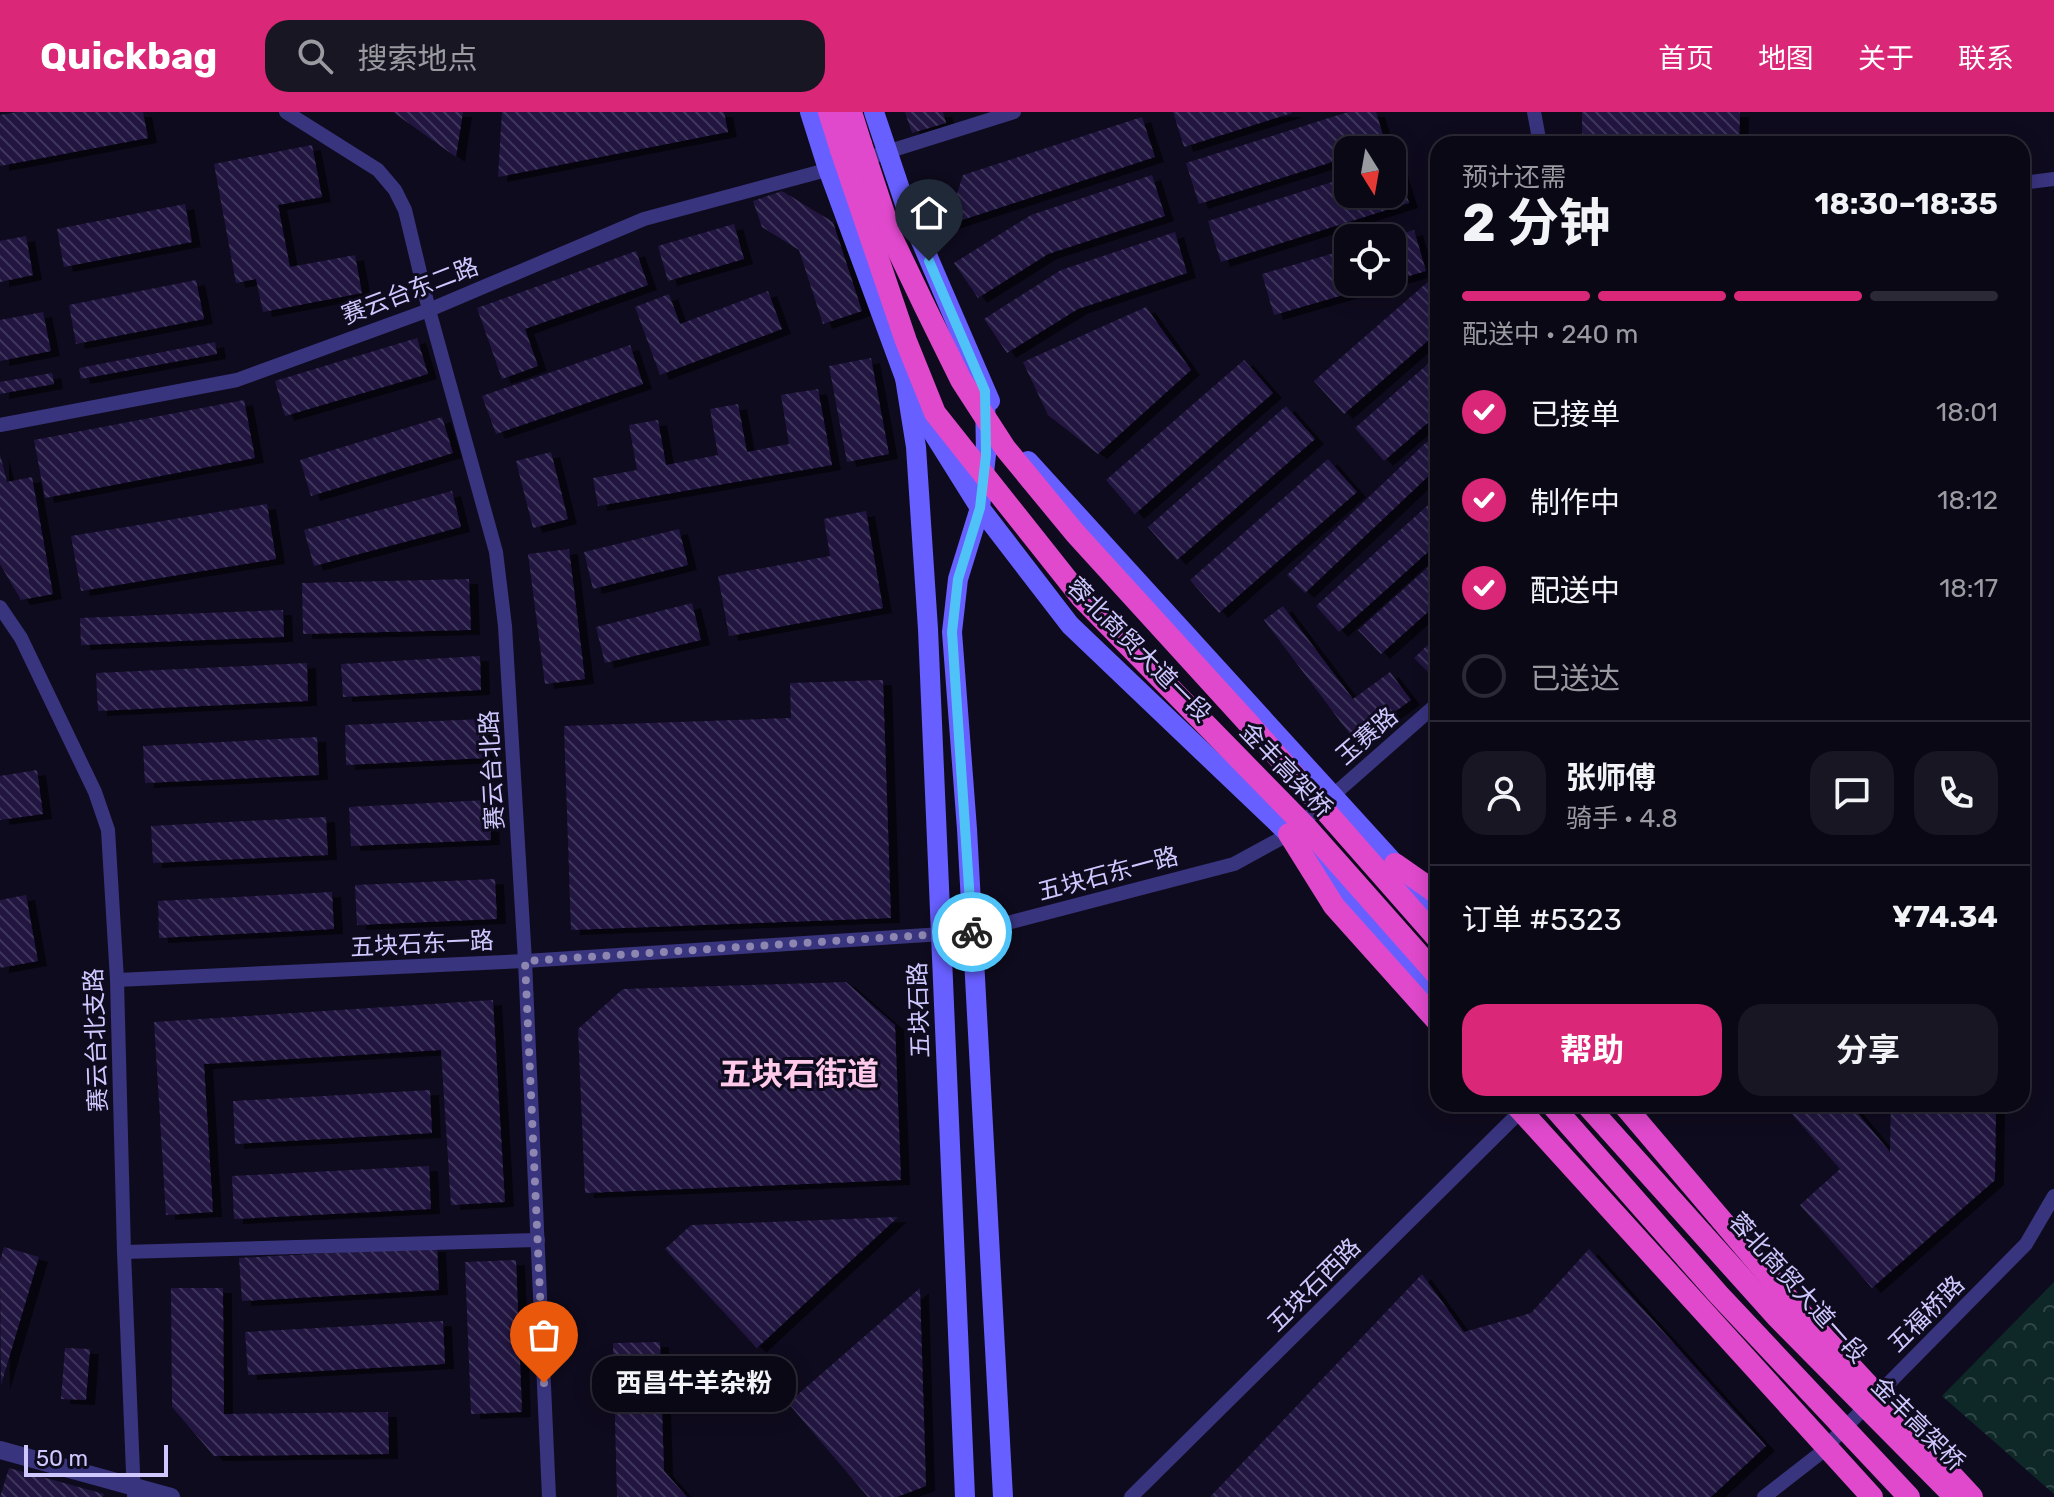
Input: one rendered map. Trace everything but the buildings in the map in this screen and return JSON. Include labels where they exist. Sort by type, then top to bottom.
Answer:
[{"type":"highway","points":[[829,112],[851,147]]},
{"type":"highway","points":[[851,112],[851,147]]},
{"type":"highway","name":"金丰高架桥","points":[[851,147],[961,380],[1005,448],[1075,533],[1430,930]]},
{"type":"highway","name":"金丰高架桥","points":[[851,147],[906,341],[935,413],[1081,597],[1307,828],[1430,967]]},
{"type":"highway","points":[[1289,834],[1334,906],[1430,1014]]},
{"type":"highway","points":[[1395,864],[1430,888]]},
{"type":"highway","points":[[1522,1112],[1872,1497]]},
{"type":"highway","points":[[1558,1112],[1719,1295],[1909,1497]]},
{"type":"highway","name":"金丰高架桥","points":[[1593,1112],[1776,1316],[1955,1497]]},
{"type":"highway","points":[[1630,1112],[1791,1302],[1970,1497]]},
{"type":"main road","name":"蓉北商贸大道一段","points":[[810,112],[828,169],[918,409],[980,508],[1070,625],[1289,834],[1430,984]]},
{"type":"main road","name":"蓉北商贸大道一段","points":[[874,112],[905,204],[1007,437],[1430,906]]},
{"type":"main road","name":"五块石路","points":[[905,378],[916,447],[928,629],[965,1497]]},
{"type":"main road","points":[[985,391],[986,455],[980,508],[958,579],[952,632],[973,932],[1003,1497]]},
{"type":"main road","points":[[1544,1112],[1836,1436],[1899,1497]]},
{"type":"main road","name":"蓉北商贸大道一段","points":[[1607,1112],[1867,1405]]},
{"type":"street","name":"赛云台北路","points":[[286,112],[378,170],[395,190],[405,210],[429,310],[496,552],[505,626],[525,961],[549,1497]]},
{"type":"street","name":"赛云台东二路","points":[[0,425],[237,380],[429,310],[644,219],[828,169],[1014,112]]},
{"type":"street","points":[[1534,112],[1538,136]]},
{"type":"street","points":[[2030,182],[2054,179]]},
{"type":"street","name":"赛云台北支路","points":[[0,607],[27,652],[95,792],[108,830],[117,980],[134,1492]]},
{"type":"street","name":"玉赛路","points":[[1289,834],[1430,710]]},
{"type":"street","name":"五块石东一路","points":[[117,980],[525,961],[973,932],[1234,864],[1289,834]]},
{"type":"street","name":"五块石西路","points":[[1131,1497],[1521,1112]]},
{"type":"street","name":"五福桥路","points":[[1764,1497],[1818,1455],[2026,1244],[2054,1196]]},
{"type":"street","points":[[124,1252],[538,1240]]},
{"type":"street","name":"蓉北商贸大道一段","points":[[1867,1405],[1970,1497]]},
{"type":"street","points":[[0,1450],[134,1492],[171,1497]]},
{"type":"green space","points":[[2054,1282],[2054,1494],[1942,1396]]},
{"type":"way so far","points":[[544,1383],[525,961],[972,932]]},
{"type":"place","name":"西昌牛羊杂粉","points":[[544,1383]]},
{"type":"district","name":"五块石街道","points":[[799,1074]]},
{"type":"route","points":[[929,261],[985,391],[986,455],[980,508],[958,579],[952,632],[972,932]]}]
